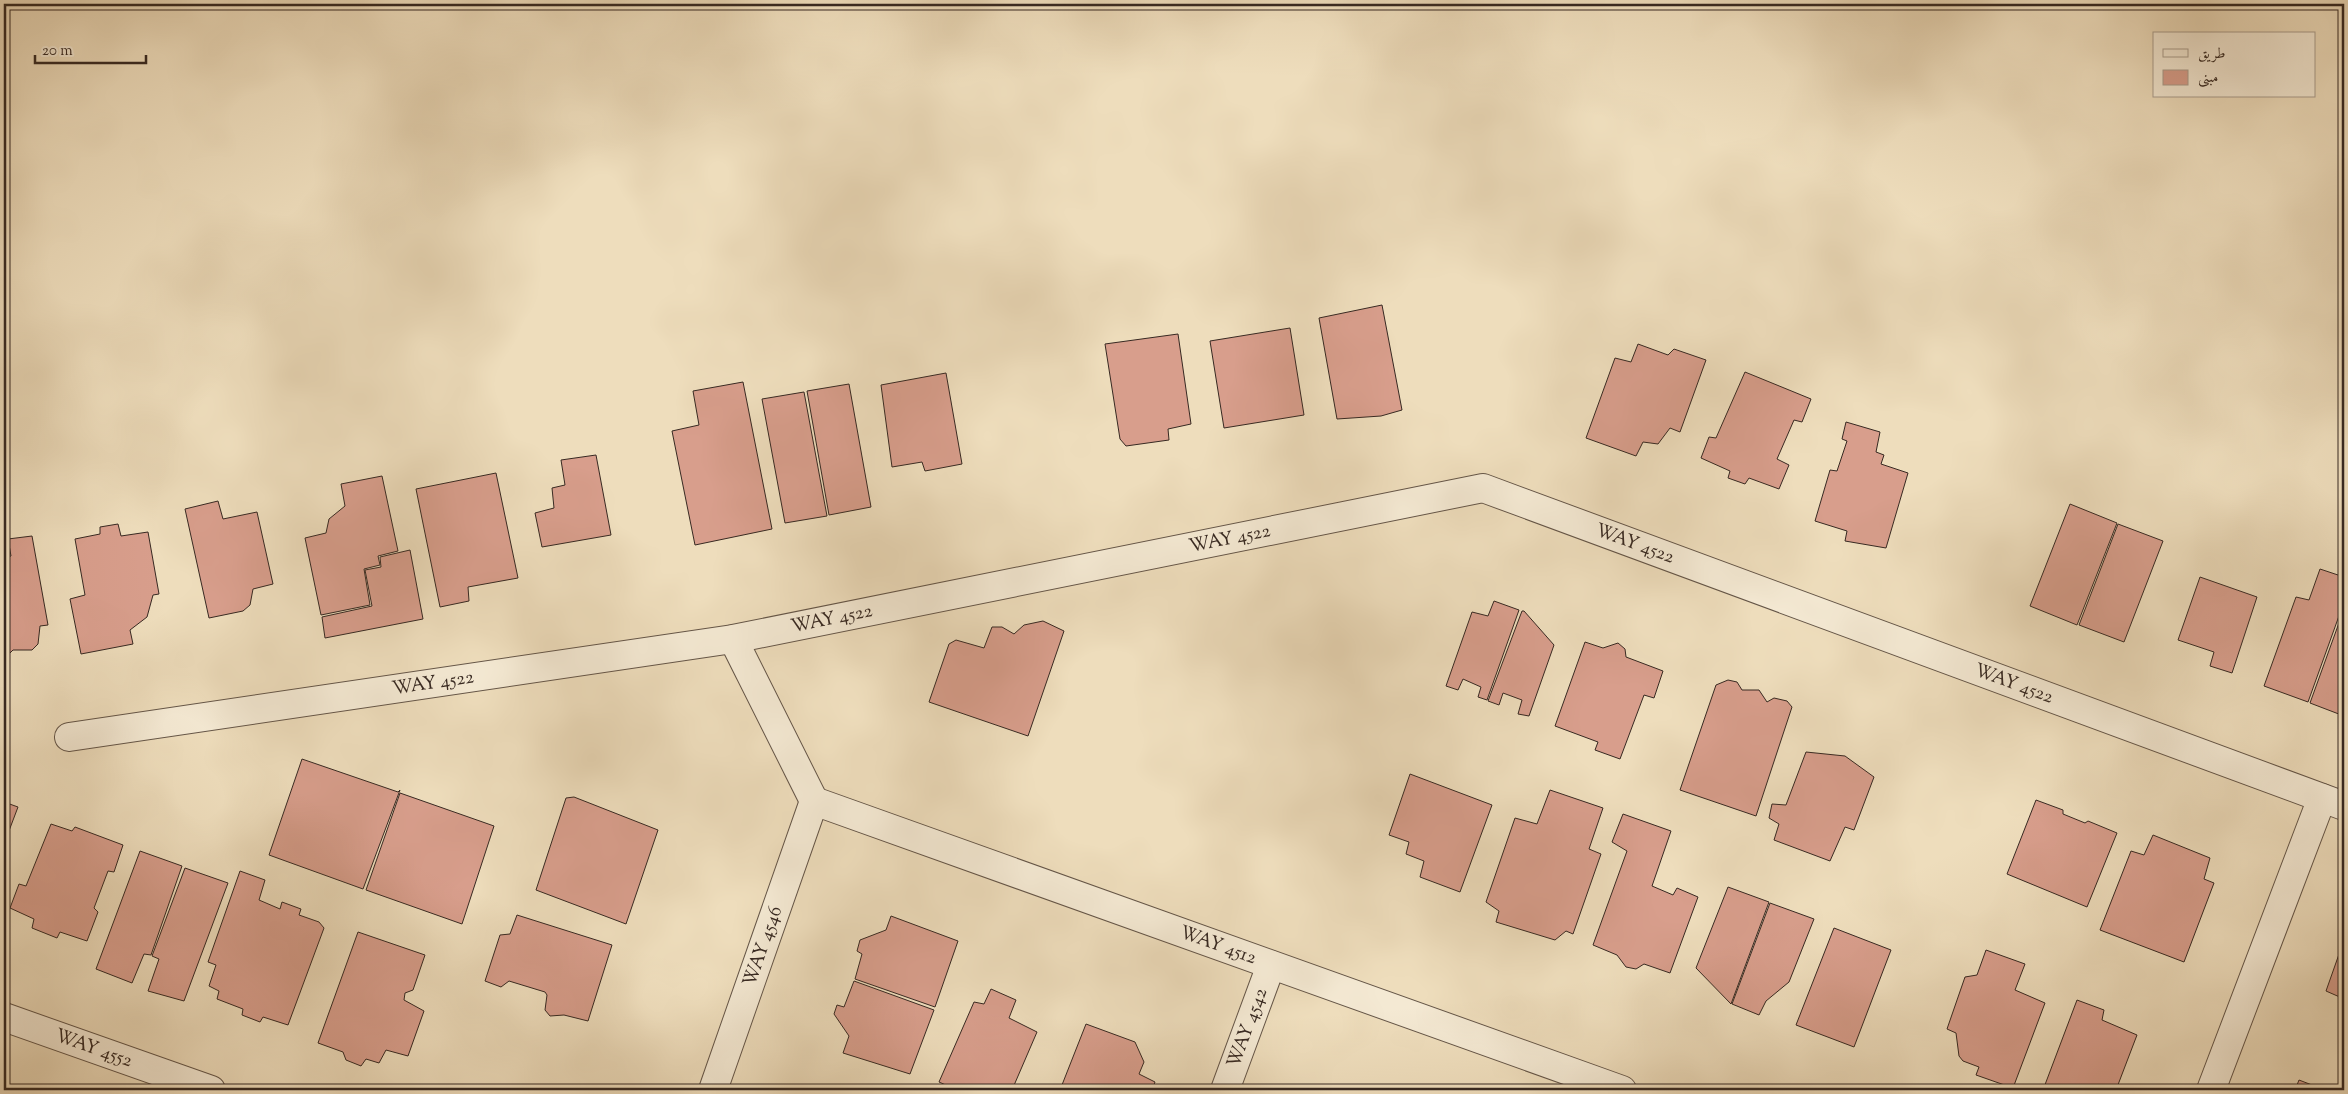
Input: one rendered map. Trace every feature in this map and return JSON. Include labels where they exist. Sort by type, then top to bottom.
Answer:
[{"type":"street","name":"WAY 4522","points":[[69,737],[733,639],[1482,488],[2333,802]]},
{"type":"street","points":[[733,639],[814,801]]},
{"type":"street","name":"WAY 4512","points":[[814,801],[1622,1090]]},
{"type":"street","name":"WAY 4546","points":[[712,1090],[814,801]]},
{"type":"street","points":[[2211,1090],[2333,802]]},
{"type":"street","name":"WAY 4542","points":[[1225,1090],[1271,965]]},
{"type":"street","name":"WAY 4552","points":[[4,1017],[175,1084],[210,1090]]},
{"type":"building","points":[[1382,305],[1402,410],[1381,416],[1337,419],[1319,318]]},
{"type":"building","points":[[1290,328],[1304,415],[1224,428],[1210,341]]},
{"type":"building","points":[[1178,334],[1191,424],[1168,429],[1169,440],[1126,446],[1120,439],[1105,344]]},
{"type":"building","points":[[1638,344],[1668,355],[1674,349],[1706,360],[1680,432],[1670,428],[1658,444],[1643,442],[1636,456],[1586,438],[1615,358],[1631,362]]},
{"type":"building","points":[[1745,372],[1811,399],[1802,422],[1794,420],[1777,459],[1789,465],[1779,489],[1749,478],[1745,484],[1728,478],[1730,471],[1701,458],[1709,437],[1716,438]]},
{"type":"building","points":[[946,373],[962,464],[925,471],[922,462],[892,467],[881,385]]},
{"type":"building","points":[[743,382],[772,529],[695,545],[672,431],[699,425],[693,391]]},
{"type":"building","points":[[849,384],[871,507],[829,515],[807,391]]},
{"type":"building","points":[[804,392],[827,516],[785,523],[762,399]]},
{"type":"building","points":[[1846,422],[1880,432],[1876,452],[1884,455],[1881,464],[1908,473],[1886,548],[1845,541],[1847,531],[1815,521],[1830,470],[1837,471],[1847,441],[1842,439]]},
{"type":"building","points":[[596,455],[611,535],[542,547],[535,513],[554,508],[552,488],[565,485],[561,460]]},
{"type":"building","points":[[496,473],[518,578],[468,587],[469,601],[440,607],[416,489]]},
{"type":"building","points":[[382,476],[398,551],[378,556],[380,565],[364,569],[370,605],[321,615],[305,538],[326,533],[329,519],[345,506],[341,484]]},
{"type":"building","points":[[218,501],[223,519],[257,512],[273,584],[253,589],[250,605],[243,611],[209,618],[185,509]]},
{"type":"building","points":[[2070,504],[2117,523],[2077,625],[2030,606]]},
{"type":"building","points":[[118,524],[121,536],[148,532],[159,594],[153,595],[147,617],[130,630],[133,644],[81,654],[70,599],[85,595],[75,539],[100,534],[100,527]]},
{"type":"building","points":[[2118,524],[2163,541],[2124,642],[2079,625]]},
{"type":"building","points":[[32,536],[48,625],[40,626],[38,644],[32,650],[13,650],[4,659],[4,558],[11,556],[8,539]]},
{"type":"building","points":[[410,550],[423,619],[325,638],[322,617],[372,606],[365,570],[381,567],[380,557]]},
{"type":"building","points":[[2320,569],[2344,577],[2344,602],[2308,702],[2264,686],[2296,597],[2309,600]]},
{"type":"building","points":[[2200,577],[2257,597],[2232,673],[2210,666],[2214,652],[2178,640]]},
{"type":"building","points":[[1494,601],[1519,610],[1487,700],[1478,697],[1481,687],[1463,679],[1458,690],[1446,686],[1472,612],[1488,616]]},
{"type":"building","points":[[2344,609],[2344,716],[2310,703]]},
{"type":"building","points":[[1522,611],[1554,645],[1529,716],[1518,714],[1522,700],[1503,693],[1499,705],[1488,701]]},
{"type":"building","points":[[1043,621],[1064,631],[1028,736],[929,702],[949,644],[956,640],[984,648],[992,627],[1002,627],[1014,634],[1024,625]]},
{"type":"building","points":[[1585,642],[1603,648],[1618,643],[1625,649],[1626,657],[1663,671],[1654,698],[1644,695],[1620,759],[1595,750],[1598,742],[1555,726]]},
{"type":"building","points":[[1728,680],[1737,682],[1742,690],[1759,690],[1767,702],[1774,698],[1787,701],[1792,707],[1756,816],[1680,790],[1716,685]]},
{"type":"building","points":[[1806,752],[1845,756],[1874,777],[1854,830],[1845,827],[1830,861],[1774,840],[1779,824],[1769,818],[1772,804],[1786,805]]},
{"type":"building","points":[[302,759],[398,792],[400,790],[363,889],[269,855]]},
{"type":"building","points":[[1410,774],[1492,805],[1460,892],[1420,877],[1424,861],[1406,854],[1409,842],[1389,835]]},
{"type":"building","points":[[1550,790],[1603,808],[1589,849],[1601,854],[1573,934],[1566,931],[1555,940],[1496,922],[1499,911],[1486,902],[1515,818],[1537,824]]},
{"type":"building","points":[[400,793],[494,826],[462,924],[366,890]]},
{"type":"building","points":[[574,797],[658,830],[626,924],[536,890],[566,798]]},
{"type":"building","points":[[2036,800],[2063,810],[2063,814],[2085,823],[2088,821],[2117,833],[2087,907],[2007,874]]},
{"type":"building","points":[[4,802],[18,807],[4,844]]},
{"type":"building","points":[[1623,814],[1671,831],[1652,886],[1673,895],[1677,888],[1698,897],[1670,973],[1644,964],[1636,969],[1626,967],[1617,955],[1593,945],[1627,851],[1612,842]]},
{"type":"building","points":[[51,824],[72,831],[75,827],[123,845],[114,872],[108,871],[94,908],[98,912],[87,941],[60,932],[57,938],[32,928],[34,919],[10,908],[19,884],[26,886]]},
{"type":"building","points":[[2153,835],[2210,858],[2204,879],[2214,883],[2184,962],[2100,930],[2131,851],[2144,855]]},
{"type":"building","points":[[140,851],[182,866],[151,955],[144,954],[132,983],[96,969]]},
{"type":"building","points":[[185,868],[228,883],[184,1001],[148,991],[159,959],[152,956]]},
{"type":"building","points":[[240,871],[265,880],[259,900],[280,909],[282,902],[301,909],[299,915],[319,922],[324,928],[288,1025],[263,1017],[260,1022],[242,1015],[243,1009],[217,999],[219,991],[209,986],[216,965],[208,962]]},
{"type":"building","points":[[1728,887],[1769,902],[1731,1004],[1696,968]]},
{"type":"building","points":[[1770,903],[1814,919],[1789,982],[1766,1001],[1759,1015],[1732,1004]]},
{"type":"building","points":[[517,915],[612,945],[588,1021],[564,1015],[550,1016],[545,1010],[547,995],[545,992],[509,981],[501,987],[485,981],[500,935],[510,934]]},
{"type":"building","points":[[891,916],[958,941],[935,1007],[855,979],[862,954],[857,951],[860,940],[886,930]]},
{"type":"building","points":[[1834,928],[1891,950],[1854,1047],[1796,1025]]},
{"type":"building","points":[[358,932],[425,955],[413,990],[405,993],[404,1000],[424,1011],[408,1056],[386,1050],[379,1063],[366,1059],[361,1066],[346,1060],[343,1052],[318,1043]]},
{"type":"building","points":[[2344,940],[2344,1010],[2339,1009],[2342,998],[2326,991]]},
{"type":"building","points":[[1986,950],[2025,964],[2015,990],[2045,1003],[2013,1088],[1976,1075],[1979,1067],[1963,1061],[1959,1056],[1956,1033],[1947,1029],[1965,977],[1977,975]]},
{"type":"building","points":[[854,981],[934,1010],[910,1074],[843,1053],[849,1036],[834,1014],[837,1005],[844,1007]]},
{"type":"building","points":[[991,989],[1016,1000],[1009,1018],[1037,1032],[1012,1090],[957,1090],[939,1082],[974,1002],[984,1004]]},
{"type":"building","points":[[2077,1000],[2104,1010],[2102,1020],[2137,1035],[2116,1090],[2043,1090]]},
{"type":"building","points":[[1086,1024],[1135,1042],[1144,1062],[1139,1074],[1155,1082],[1152,1090],[1060,1090]]},
{"type":"building","points":[[2299,1080],[2325,1090],[2295,1090]]}]
